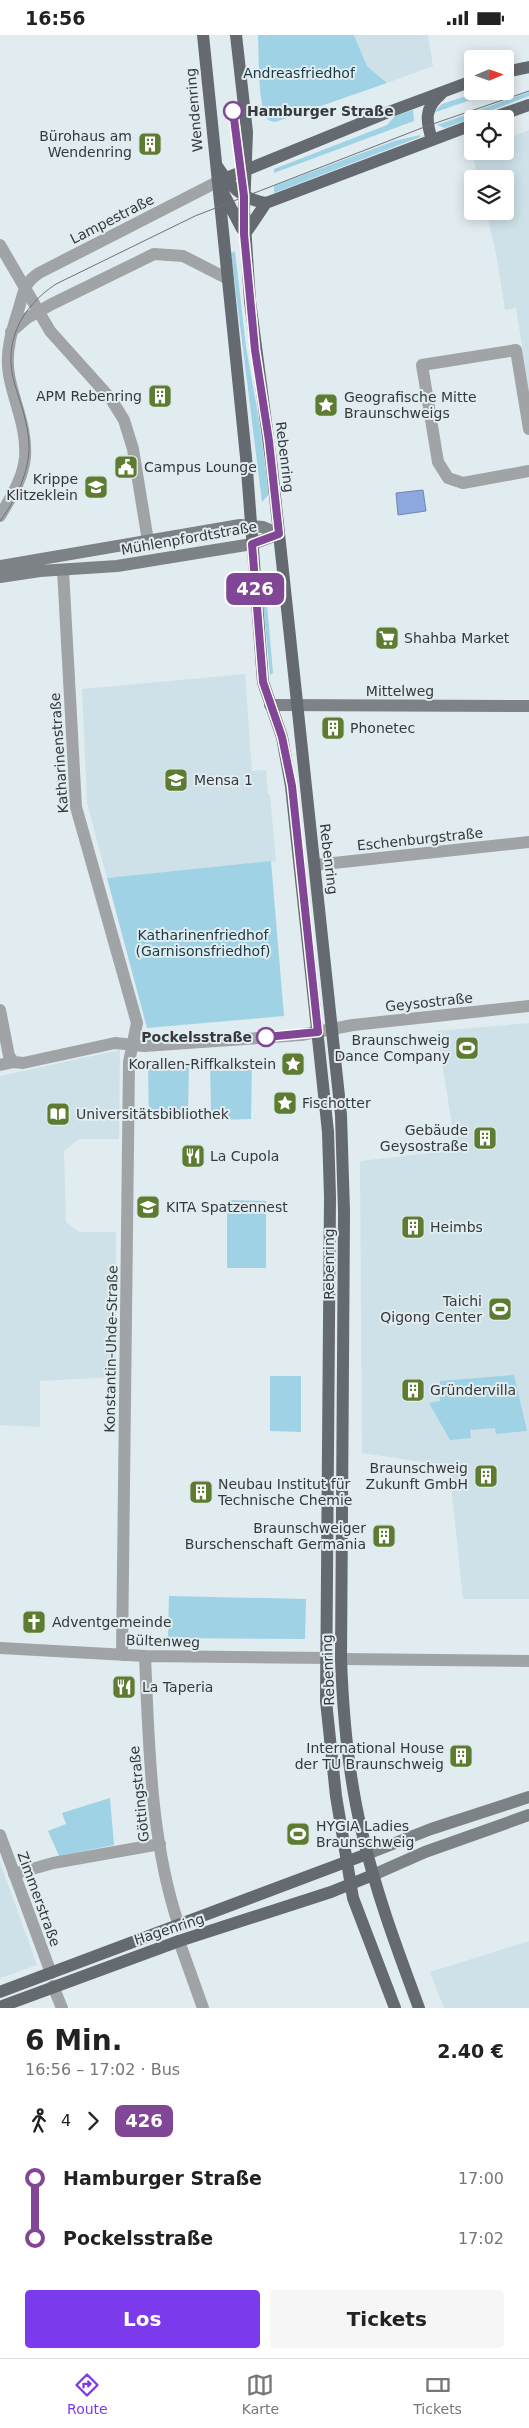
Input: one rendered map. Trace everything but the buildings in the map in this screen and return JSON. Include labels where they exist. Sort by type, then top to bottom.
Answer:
[{"type":"main road","name":"Wendenring","points":[[203,35],[214,162],[221,181]]},
{"type":"main road","points":[[236,35],[247,132],[247,169]]},
{"type":"main road","points":[[514,70],[529,67]]},
{"type":"main road","points":[[221,181],[247,169],[464,84]]},
{"type":"main road","points":[[432,140],[427,126],[427,110],[443,92]]},
{"type":"main road","points":[[514,110],[529,105]]},
{"type":"main road","points":[[221,181],[244,234],[266,203],[464,128]]},
{"type":"main road","name":"Rebenring","points":[[247,169],[244,196],[244,234],[255,350],[269,441],[341,1115],[344,1212],[341,1659],[346,1731],[360,1821],[373,1875],[419,2008]]},
{"type":"main road","points":[[221,181],[244,196],[266,203]]},
{"type":"main road","name":"Rebenring","points":[[221,181],[221,221],[251,525],[263,682],[283,742],[292,786],[328,1132],[330,1197],[325,1658],[331,1762],[346,1863],[357,1914],[395,2008]]},
{"type":"main road","points":[[221,221],[228,212],[234,214]]},
{"type":"main road","name":"Mühlenpfordtstraße","points":[[0,567],[251,525],[263,527],[279,534]]},
{"type":"main road","name":"Mühlenpfordtstraße","points":[[0,577],[40,571],[98,569],[252,544],[279,534]]},
{"type":"main road","name":"Mittelweg","points":[[270,705],[529,706]]},
{"type":"main road","points":[[368,1854],[431,1829],[529,1797]]},
{"type":"main road","points":[[373,1875],[425,1852],[529,1815]]},
{"type":"main road","name":"Hagenring","points":[[0,2007],[52,1980],[179,1926],[368,1854]]},
{"type":"main road","name":"Hagenring","points":[[0,1992],[52,1980],[260,1916],[350,1885],[373,1875]]},
{"type":"street","name":"Lampestraße","points":[[25,288],[27,283],[39,273],[221,181]]},
{"type":"street","points":[[0,245],[50,331],[110,399],[124,420],[133,449],[148,541]]},
{"type":"street","points":[[11,332],[27,318],[154,254],[183,257],[228,279]]},
{"type":"street","points":[[0,516],[15,491],[22,473],[25,455],[24,430],[9,374],[8,346],[25,288]]},
{"type":"street","points":[[529,429],[516,350],[422,365],[438,462],[448,478],[463,483],[529,471]]},
{"type":"street","name":"Katharinenstraße","points":[[63,570],[76,807],[137,1023],[134,1045]]},
{"type":"street","name":"Eschenburgstraße","points":[[315,865],[529,842]]},
{"type":"street","name":"Geysostraße","points":[[318,1032],[529,1006]]},
{"type":"street","points":[[0,1010],[9,1056],[14,1062]]},
{"type":"street","points":[[0,1065],[14,1062],[23,1063],[115,1043],[134,1045],[199,1043],[318,1032]]},
{"type":"street","name":"Konstantin-Uhde-Straße","points":[[122,1655],[129,1062],[134,1045]]},
{"type":"street","name":"Bültenweg","points":[[0,1648],[144,1656],[325,1658]]},
{"type":"street","name":"Göttingstraße","points":[[144,1656],[147,1723],[160,1844],[172,1908],[179,1926]]},
{"type":"street","points":[[341,1659],[529,1661]]},
{"type":"street","name":"Zimmerstraße","points":[[0,1835],[62,2008]]},
{"type":"street","points":[[14,1874],[53,1863],[160,1844]]},
{"type":"street","points":[[179,1941],[203,2008]]},
{"type":"shaded area","points":[[354,35],[428,35],[433,66],[387,83],[367,66]]},
{"type":"shaded area","points":[[529,130],[529,391],[516,308],[505,310],[496,253],[488,220],[514,220],[514,170],[476,170],[474,160],[514,160],[514,136]]},
{"type":"shaded area","points":[[423,490],[426,511],[398,515],[396,493]]},
{"type":"shaded area","name":"Mensa 1","points":[[245,674],[252,771],[266,770],[276,861],[107,878],[87,803],[82,689]]},
{"type":"shaded area","points":[[529,1023],[529,1599],[463,1599],[449,1466],[362,1453],[360,1161],[456,1150],[437,1031]]},
{"type":"shaded area","points":[[120,1050],[119,1139],[79,1139],[64,1151],[66,1222],[79,1232],[116,1232],[115,1377],[40,1381],[40,1427],[0,1425],[0,1076]]},
{"type":"shaded area","points":[[0,1862],[37,1965],[0,1978]]},
{"type":"shaded area","points":[[529,1941],[529,2008],[444,2008],[430,1972]]},
{"type":"green space","name":"Andreasfriedhof","points":[[258,35],[354,35],[367,66],[387,83],[275,122],[270,121],[263,110],[259,77]]},
{"type":"green space","points":[[529,92],[529,96],[492,110],[479,110],[507,100],[514,100],[514,97]]},
{"type":"green space","points":[[464,97],[464,100],[470,100],[433,113],[442,104]]},
{"type":"green space","points":[[413,110],[414,121],[274,173],[274,169],[387,125],[395,116]]},
{"type":"green space","points":[[464,115],[464,121],[445,128],[437,125]]},
{"type":"green space","points":[[420,135],[420,137],[274,193],[274,186],[394,141]]},
{"type":"green space","points":[[235,251],[246,347],[259,420],[269,494],[262,502],[231,253]]},
{"type":"green space","points":[[265,582],[273,673],[270,675],[261,583]]},
{"type":"green space","name":"Katharinenfriedhof (Garnisonsfriedhof)","points":[[271,861],[284,1016],[147,1028],[107,878]]},
{"type":"green space","points":[[252,1061],[251,1119],[221,1120],[220,1111],[211,1111],[210,1064]]},
{"type":"green space","points":[[189,1067],[188,1110],[180,1110],[179,1118],[149,1118],[148,1069]]},
{"type":"green space","points":[[227,1200],[266,1201],[266,1268],[227,1268]]},
{"type":"green space","points":[[514,1375],[527,1431],[496,1434],[495,1428],[470,1430],[471,1438],[450,1440],[429,1403],[440,1401],[440,1381]]},
{"type":"green space","points":[[270,1376],[301,1376],[301,1432],[270,1431]]},
{"type":"green space","points":[[169,1596],[306,1599],[305,1639],[168,1638]]},
{"type":"green space","points":[[110,1798],[114,1845],[59,1856],[48,1831],[66,1824],[62,1813]]},
{"type":"tram line","points":[[0,521],[21,485],[29,454],[24,414],[12,370],[11,355],[13,341],[24,315],[44,293],[56,284],[195,216],[427,126],[529,91]]},
{"type":"bus line","name":"426","points":[[233,111],[239,172],[244,196],[244,234],[255,350],[269,441],[279,534],[252,544],[259,641],[263,682],[282,737],[292,786],[318,1032],[266,1037]]},
{"type":"place","name":"Hamburger Straße","points":[[233,111]]},
{"type":"place","name":"Bürohaus am Wendenring","points":[[150,144]]},
{"type":"place","name":"APM Rebenring","points":[[160,396]]},
{"type":"place","name":"Geografische Mitte Braunschweigs","points":[[326,405]]},
{"type":"place","name":"Campus Lounge","points":[[126,467]]},
{"type":"place","name":"Krippe Klitzeklein","points":[[96,487]]},
{"type":"place","name":"Shahba Market","points":[[387,638]]},
{"type":"place","name":"Phonetec","points":[[333,728]]},
{"type":"place","name":"Mensa 1","points":[[176,780]]},
{"type":"place","name":"Pockelsstraße","points":[[266,1037]]},
{"type":"place","name":"Braunschweig Dance Company","points":[[467,1048]]},
{"type":"place","name":"Korallen-Riffkalkstein","points":[[293,1064]]},
{"type":"place","name":"Fischotter","points":[[285,1103]]},
{"type":"place","name":"Universitätsbibliothek","points":[[58,1114]]},
{"type":"place","name":"Gebäude Geysostraße","points":[[485,1138]]},
{"type":"place","name":"La Cupola","points":[[193,1156]]},
{"type":"place","name":"KITA Spatzennest","points":[[148,1207]]},
{"type":"place","name":"Heimbs","points":[[413,1227]]},
{"type":"place","name":"Taichi Qigong Center","points":[[500,1309]]},
{"type":"place","name":"Gründervilla","points":[[413,1390]]},
{"type":"place","name":"Braunschweig Zukunft GmbH","points":[[486,1476]]},
{"type":"place","name":"Neubau Institut für Technische Chemie","points":[[201,1492]]},
{"type":"place","name":"Braunschweiger Burschenschaft Germania","points":[[384,1536]]},
{"type":"place","name":"Adventgemeinde","points":[[34,1622]]},
{"type":"place","name":"La Taperia","points":[[124,1687]]},
{"type":"place","name":"International House der TU Braunschweig","points":[[461,1756]]},
{"type":"place","name":"HYGIA Ladies Braunschweig","points":[[298,1834]]}]
